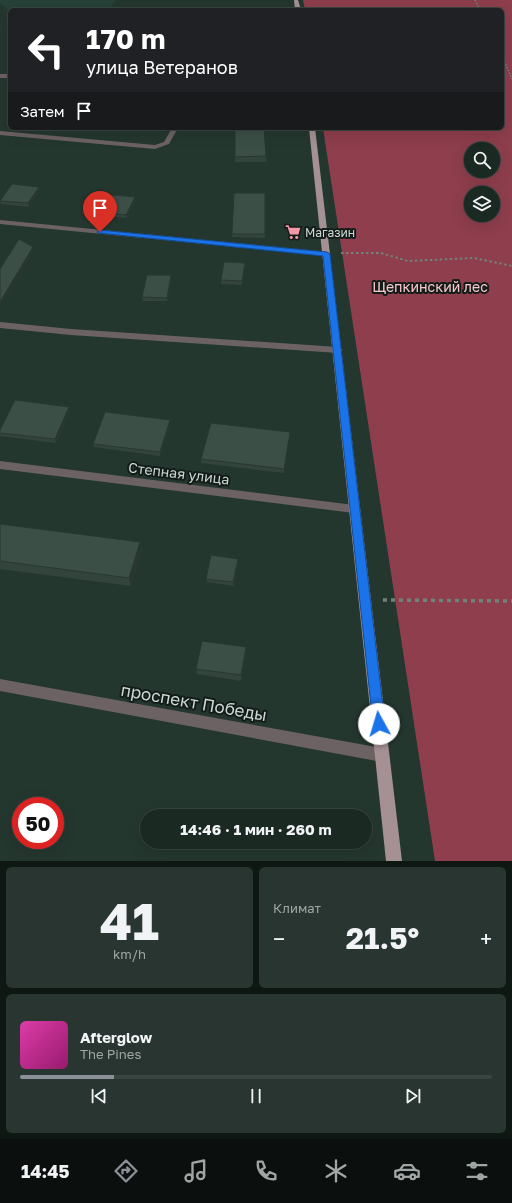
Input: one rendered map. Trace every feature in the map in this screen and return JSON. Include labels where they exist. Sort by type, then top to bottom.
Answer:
[{"type":"main road","points":[[312,130],[394,861]]},
{"type":"street","points":[[0,133],[155,147],[167,143],[173,130]]},
{"type":"street","points":[[0,222],[327,254]]},
{"type":"street","points":[[0,325],[71,332],[338,350]]},
{"type":"street","name":"Степная улица","points":[[0,465],[354,509]]},
{"type":"street","name":"проспект Победы","points":[[0,685],[382,755]]},
{"type":"path","points":[[504,61],[512,79]]},
{"type":"path","points":[[327,254],[381,253],[408,261],[474,258],[512,266]]},
{"type":"path","points":[[366,600],[512,601]]},
{"type":"shaded area","points":[[0,0],[116,0],[110,8],[8,8],[8,10],[0,3]]},
{"type":"green space","name":"Щепкинский лес","points":[[303,0],[512,0],[512,861],[435,861],[323,130],[504,130],[504,8],[305,8]]},
{"type":"building","points":[[235,130],[264,130],[266,156],[235,157]]},
{"type":"building","points":[[12,184],[39,187],[28,203],[0,201]]},
{"type":"building","points":[[92,193],[135,197],[126,215],[82,211]]},
{"type":"building","points":[[234,193],[265,193],[265,234],[232,234]]},
{"type":"building","points":[[19,239],[33,247],[0,302],[0,269]]},
{"type":"building","points":[[224,262],[245,263],[242,281],[221,280]]},
{"type":"building","points":[[147,275],[171,275],[167,298],[142,297]]},
{"type":"building","points":[[15,400],[69,407],[55,439],[0,433],[0,430]]},
{"type":"building","points":[[105,412],[170,420],[160,452],[93,444]]},
{"type":"building","points":[[211,423],[290,432],[284,469],[201,459]]},
{"type":"building","points":[[0,524],[140,542],[129,578],[0,561]]},
{"type":"building","points":[[211,555],[238,559],[233,582],[206,579]]},
{"type":"building","points":[[202,641],[246,647],[241,675],[196,669]]},
{"type":"place","name":"Магазин","points":[[293,232]]},
{"type":"route","points":[[100,232],[327,254],[349,469],[366,600],[379,724]]}]
